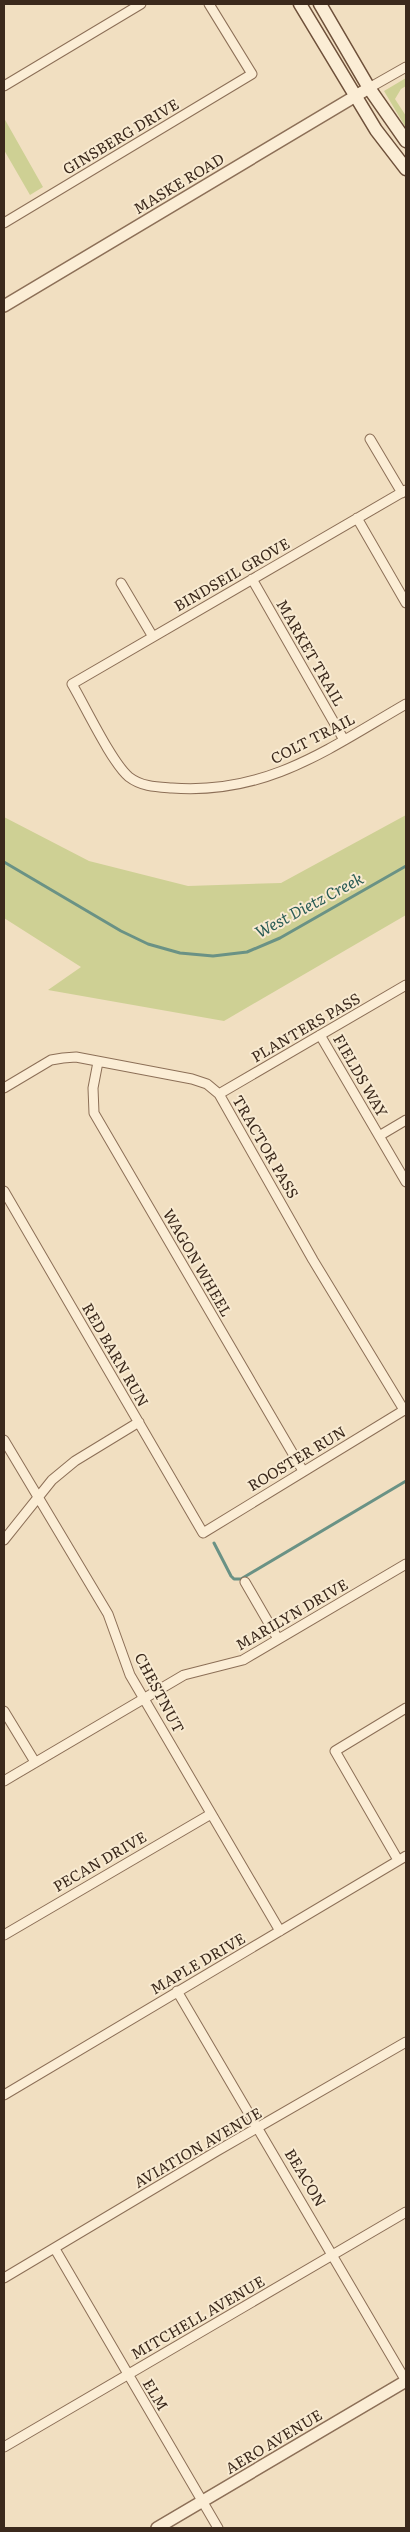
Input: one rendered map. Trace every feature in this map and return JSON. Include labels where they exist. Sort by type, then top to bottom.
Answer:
[{"type":"main road","points":[[300,4],[354,96],[376,130],[406,169]]},
{"type":"main road","points":[[320,4],[369,88],[406,141]]},
{"type":"street","points":[[4,86],[141,4]]},
{"type":"street","name":"GINSBERG DRIVE","points":[[4,223],[252,74],[209,4]]},
{"type":"street","points":[[369,88],[406,67]]},
{"type":"street","name":"MASKE ROAD","points":[[4,306],[369,88]]},
{"type":"street","points":[[370,439],[404,491]]},
{"type":"street","name":"BINDSEIL GROVE","points":[[72,684],[404,491]]},
{"type":"street","points":[[357,518],[406,603]]},
{"type":"street","name":"MARKET TRAIL","points":[[252,579],[344,740]]},
{"type":"street","points":[[121,583],[153,637]]},
{"type":"street","name":"COLT TRAIL","points":[[72,684],[122,770],[136,782],[151,786],[201,789],[249,782],[296,767],[406,704]]},
{"type":"street","name":"PLANTERS PASS","points":[[219,1094],[406,985]]},
{"type":"street","name":"FIELDS WAY","points":[[320,1035],[406,1182]]},
{"type":"street","name":"TRACTOR PASS","points":[[4,1088],[51,1060],[76,1057],[192,1079],[207,1084],[219,1094],[313,1260],[405,1410]]},
{"type":"street","name":"WAGON WHEEL","points":[[98,1062],[93,1088],[94,1113],[303,1472]]},
{"type":"street","points":[[379,1136],[406,1120]]},
{"type":"street","name":"RED BARN RUN","points":[[4,1192],[203,1533]]},
{"type":"street","name":"ROOSTER RUN","points":[[203,1533],[405,1410]]},
{"type":"street","points":[[4,1540],[52,1480],[75,1460],[138,1422]]},
{"type":"street","name":"CHESTNUT","points":[[4,1440],[108,1614],[118,1637],[125,1666],[280,1931]]},
{"type":"street","name":"MARILYN DRIVE","points":[[4,1781],[184,1675],[243,1660],[406,1564]]},
{"type":"street","points":[[244,1582],[278,1639]]},
{"type":"street","points":[[402,1858],[335,1750],[406,1708]]},
{"type":"street","points":[[4,1711],[35,1762]]},
{"type":"street","name":"PECAN DRIVE","points":[[4,1935],[211,1814]]},
{"type":"street","name":"MAPLE DRIVE","points":[[4,2095],[402,1858]]},
{"type":"street","name":"BEACON","points":[[178,1991],[406,2381]]},
{"type":"street","name":"AVIATION AVENUE","points":[[4,2278],[217,2151],[406,2042]]},
{"type":"street","name":"MITCHELL AVENUE","points":[[4,2447],[406,2212]]},
{"type":"street","name":"ELM","points":[[55,2249],[218,2528]]},
{"type":"street","name":"AERO AVENUE","points":[[157,2528],[406,2381]]},
{"type":"green space","points":[[406,78],[406,86],[401,89],[395,99],[406,116],[406,128],[384,91]]},
{"type":"green space","points":[[4,118],[43,187],[30,195],[4,150]]},
{"type":"green space","points":[[406,815],[406,915],[224,1021],[48,990],[81,967],[4,918],[4,817],[89,861],[188,886],[281,883]]},
{"type":"waterway","name":"West Dietz Creek","points":[[4,862],[121,931],[148,944],[180,953],[213,956],[247,952],[280,938],[406,866]]},
{"type":"waterway","points":[[214,1543],[231,1576],[234,1579],[241,1579],[406,1481]]}]
